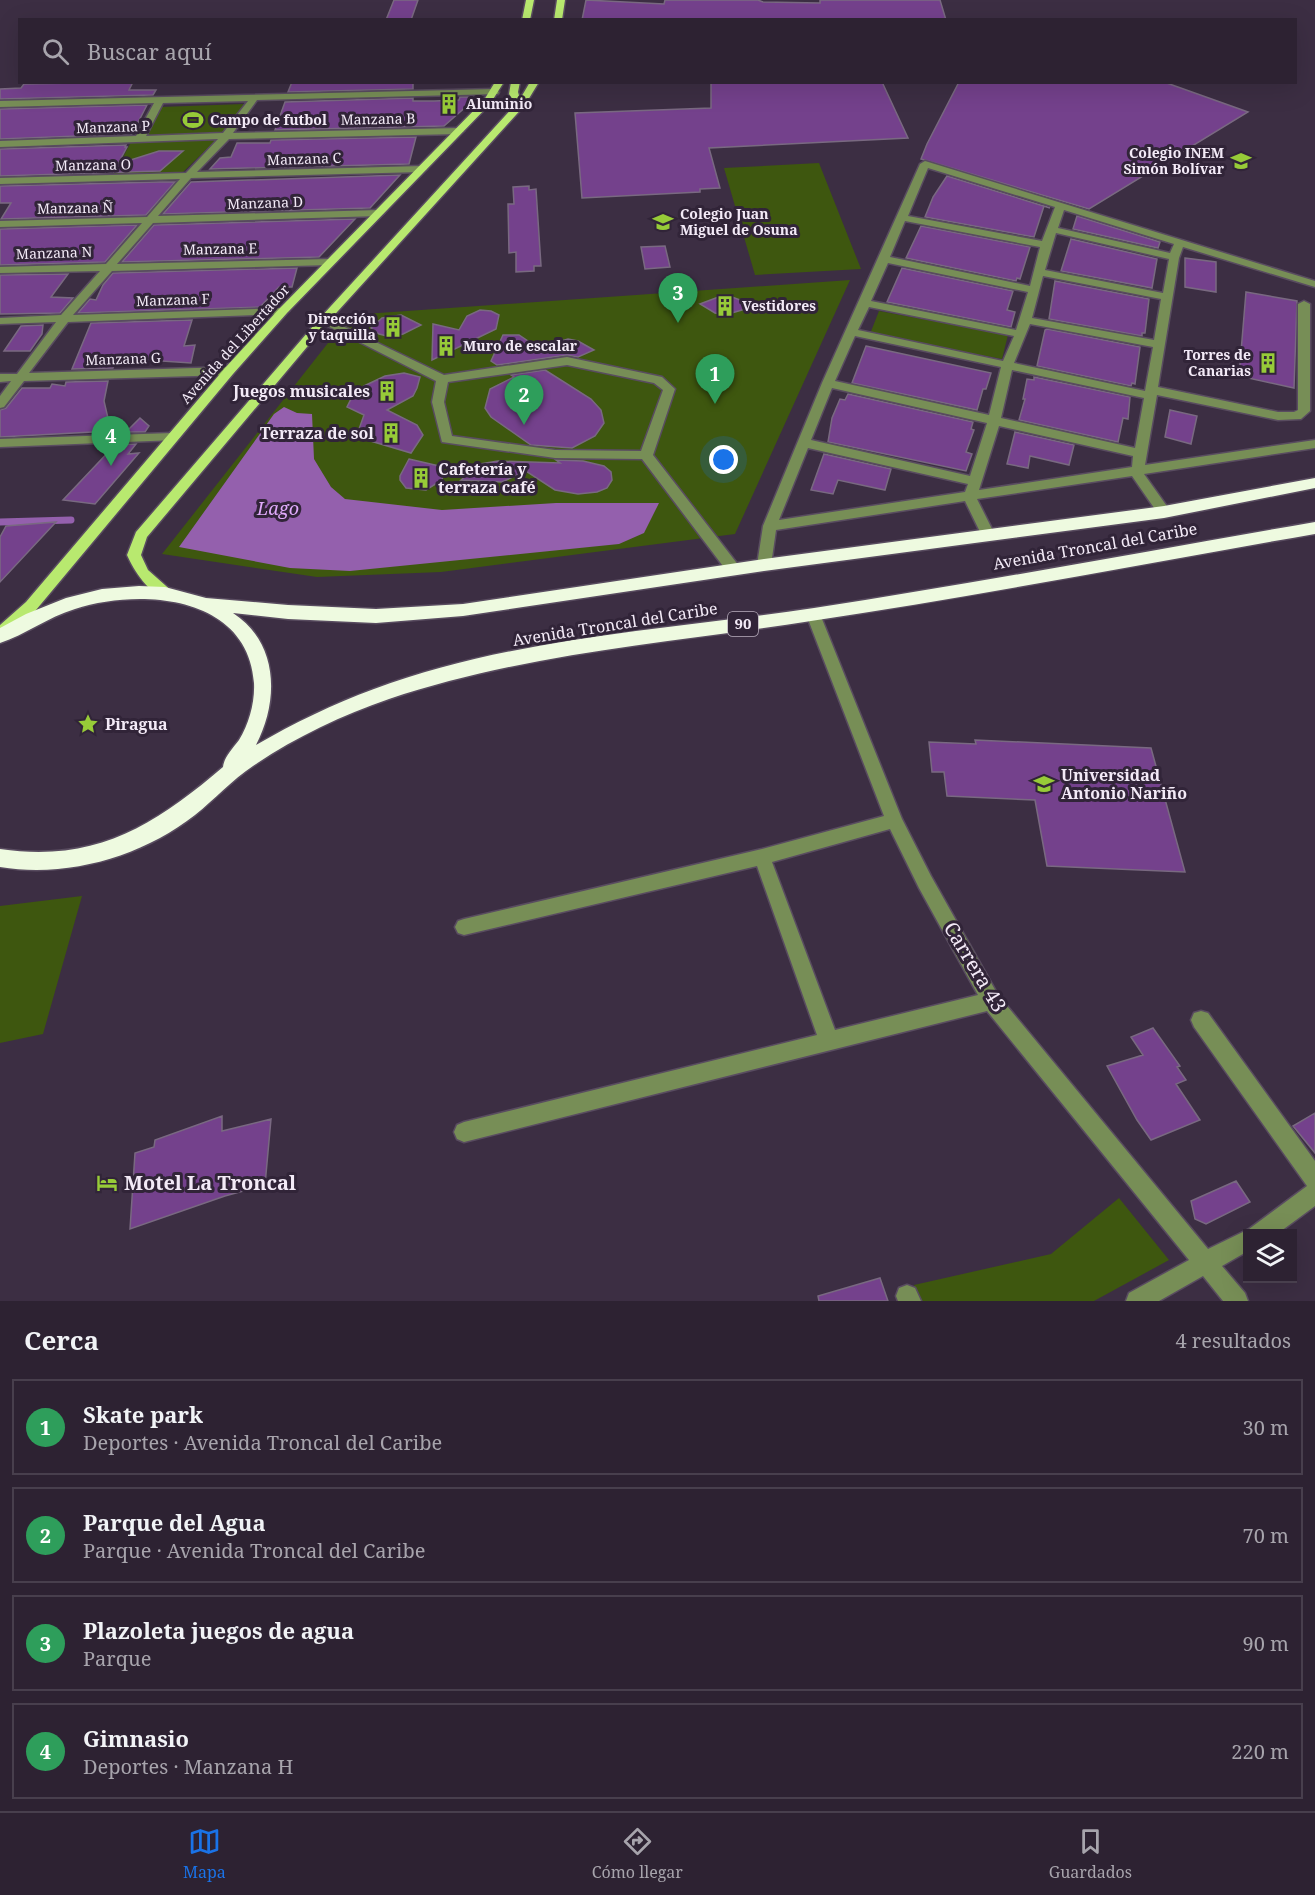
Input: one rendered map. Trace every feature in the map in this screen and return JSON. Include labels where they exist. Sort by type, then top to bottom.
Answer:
[{"type":"highway","name":"Avenida Troncal del Caribe","points":[[207,604],[288,612],[376,616],[441,612],[764,565],[1164,512],[1315,483]]},
{"type":"highway","name":"Avenida Troncal del Caribe","points":[[200,799],[246,759],[291,733],[365,699],[441,675],[525,656],[813,614],[1315,528]]},
{"type":"highway","points":[[0,635],[50,610],[80,600],[120,593],[167,594],[207,604],[231,618],[248,636],[260,659],[264,685],[260,713],[248,742],[228,771],[200,799],[172,819],[134,839],[92,854],[49,861],[2,860]]},
{"type":"main road","points":[[527,18],[530,0]]},
{"type":"main road","points":[[558,18],[561,0]]},
{"type":"main road","points":[[515,84],[512,91],[514,97],[516,102],[522,104]]},
{"type":"main road","points":[[167,594],[142,573],[134,555],[141,535],[324,320],[522,104],[534,84]]},
{"type":"main road","name":"Avenida del Libertador","points":[[0,635],[31,606],[172,437],[283,311],[459,131],[498,87]]},
{"type":"street","points":[[0,104],[253,100],[498,87]]},
{"type":"street","points":[[0,404],[64,319],[187,177],[226,136],[253,100]]},
{"type":"street","points":[[139,140],[159,101]]},
{"type":"street","name":"Manzana B","points":[[226,136],[459,131]]},
{"type":"street","name":"Manzana P","points":[[0,144],[226,136]]},
{"type":"street","points":[[764,565],[770,526],[828,383],[925,164],[1315,284]]},
{"type":"street","name":"Manzana C","points":[[187,177],[422,169]]},
{"type":"street","name":"Manzana O","points":[[0,181],[187,177]]},
{"type":"street","points":[[988,535],[970,498],[994,421],[1007,366],[1026,320],[1046,245],[1054,230],[1061,206]]},
{"type":"street","name":"Manzana D","points":[[151,220],[379,213]]},
{"type":"street","points":[[903,218],[1046,245]]},
{"type":"street","name":"Manzana Ñ","points":[[0,224],[151,220]]},
{"type":"street","points":[[1054,230],[1174,257]]},
{"type":"street","points":[[1164,512],[1137,473],[1174,257],[1180,242]]},
{"type":"street","points":[[883,259],[1035,290]]},
{"type":"street","name":"Manzana E","points":[[109,266],[331,262]]},
{"type":"street","name":"Manzana N","points":[[0,270],[109,266]]},
{"type":"street","points":[[1040,272],[1168,297]]},
{"type":"street","points":[[865,303],[1019,334]]},
{"type":"street","points":[[852,332],[1007,366],[1278,416],[1297,416],[1304,411],[1304,304]]},
{"type":"street","name":"Manzana F","points":[[0,321],[283,311]]},
{"type":"street","points":[[324,320],[442,379],[567,360],[658,380],[669,389],[646,455]]},
{"type":"street","points":[[1026,320],[1160,345]]},
{"type":"street","name":"Manzana G","points":[[0,378],[229,371]]},
{"type":"street","points":[[442,379],[438,402],[446,439],[555,454],[646,455]]},
{"type":"street","points":[[828,383],[1142,454]]},
{"type":"street","points":[[0,443],[172,437]]},
{"type":"street","points":[[805,443],[975,481]]},
{"type":"street","points":[[770,526],[1137,473],[1315,444]]},
{"type":"street","points":[[646,455],[734,570]]},
{"type":"street","name":"Carrera 43","points":[[813,614],[894,820],[925,882],[991,1001],[1237,1301]]},
{"type":"street","points":[[464,927],[762,857],[894,820]]},
{"type":"street","points":[[762,857],[829,1041]]},
{"type":"street","points":[[464,1131],[991,1001]]},
{"type":"street","points":[[1201,1020],[1315,1179]]},
{"type":"street","points":[[1264,1229],[1315,1193]]},
{"type":"street","points":[[1137,1301],[1243,1242]]},
{"type":"green space","name":"Campo de futbol","points":[[244,104],[224,134],[144,136],[160,107]]},
{"type":"green space","points":[[216,140],[180,175],[113,176],[131,142]]},
{"type":"green space","points":[[819,163],[861,269],[755,275],[724,168]]},
{"type":"green space","points":[[850,280],[735,534],[441,572],[317,577],[162,554],[350,315]]},
{"type":"green space","points":[[879,311],[1008,335],[1002,359],[870,334]]},
{"type":"green space","points":[[82,896],[43,1034],[0,1043],[0,906]]},
{"type":"green space","points":[[1119,1198],[1169,1260],[1094,1301],[921,1301],[914,1285],[1051,1254]]},
{"type":"water","name":"Lago","points":[[284,407],[297,413],[312,414],[314,459],[331,487],[345,499],[442,510],[556,503],[659,503],[644,533],[619,544],[350,571],[290,568],[179,547],[274,414]]},
{"type":"building","points":[[394,0],[418,0],[412,18],[387,18]]},
{"type":"building","points":[[586,0],[664,4],[665,0],[820,3],[820,0],[940,0],[945,18],[582,18]]},
{"type":"building","points":[[24,84],[132,84],[129,90],[156,90],[153,95],[0,99],[0,89],[21,88]]},
{"type":"building","points":[[291,84],[413,84],[413,89],[288,92]]},
{"type":"building","points":[[711,84],[883,84],[908,138],[709,148],[720,188],[700,189],[700,192],[582,198],[575,113],[711,108]]},
{"type":"building","points":[[958,84],[1170,84],[1248,112],[1089,209],[921,159]]},
{"type":"building","points":[[460,97],[477,97],[444,126],[275,130],[285,102],[413,98],[413,101],[434,101],[459,100]]},
{"type":"building","points":[[147,105],[132,134],[0,139],[0,109]]},
{"type":"building","points":[[416,137],[409,164],[210,169],[220,158],[231,157],[237,143],[270,143],[271,140]]},
{"type":"building","points":[[126,145],[118,164],[159,151],[183,151],[160,171],[0,176],[0,149]]},
{"type":"building","points":[[400,175],[370,208],[163,214],[191,182]]},
{"type":"building","points":[[947,176],[1044,206],[1034,237],[925,217],[933,197]]},
{"type":"building","points":[[175,182],[146,215],[1,219],[11,203],[0,203],[0,186]]},
{"type":"building","points":[[529,186],[529,190],[536,189],[541,266],[534,266],[534,271],[516,272],[516,252],[509,253],[508,204],[514,204],[513,187]]},
{"type":"building","points":[[1077,216],[1160,242],[1158,248],[1073,229]]},
{"type":"building","points":[[355,219],[319,257],[122,262],[154,225]]},
{"type":"building","points":[[137,225],[105,262],[0,265],[0,229]]},
{"type":"building","points":[[921,226],[1030,247],[1020,279],[1017,278],[1016,281],[906,258]]},
{"type":"building","points":[[1071,239],[1157,259],[1152,288],[1061,271]]},
{"type":"building","points":[[665,246],[670,267],[645,269],[641,247]]},
{"type":"building","points":[[1185,258],[1216,262],[1216,292],[1185,287]]},
{"type":"building","points":[[297,268],[292,287],[279,287],[260,307],[78,313],[90,299],[96,300],[103,285],[113,273]]},
{"type":"building","points":[[902,268],[1013,291],[1007,310],[1015,312],[1011,327],[887,302]]},
{"type":"building","points":[[68,274],[51,297],[73,298],[60,313],[0,314],[0,275]]},
{"type":"building","points":[[1055,281],[1149,299],[1145,333],[1142,333],[1142,336],[1049,319]]},
{"type":"building","points":[[1246,292],[1297,301],[1294,388],[1239,376]]},
{"type":"building","name":"Vestidores","points":[[721,296],[732,297],[756,306],[725,315],[715,313],[700,304]]},
{"type":"building","points":[[480,310],[491,311],[499,315],[496,329],[432,360],[433,324],[459,330],[467,316]]},
{"type":"building","name":"Dirección y taquilla","points":[[401,315],[421,325],[391,337],[379,334],[371,328],[382,318]]},
{"type":"building","points":[[192,320],[184,346],[195,345],[191,363],[117,358],[113,368],[72,369],[91,323]]},
{"type":"building","points":[[43,325],[42,334],[30,351],[4,351],[21,326]]},
{"type":"building","points":[[1047,329],[1140,347],[1135,384],[1132,383],[1131,386],[1037,366]]},
{"type":"building","points":[[503,335],[519,335],[546,353],[558,342],[568,339],[578,341],[594,350],[578,357],[567,355],[497,365],[491,361]]},
{"type":"building","points":[[866,346],[991,373],[986,389],[983,389],[977,410],[852,383]]},
{"type":"building","points":[[545,370],[591,399],[601,410],[604,423],[595,436],[572,448],[531,445],[491,417],[485,408],[490,389],[514,377],[511,375]]},
{"type":"building","points":[[404,373],[420,377],[417,388],[413,396],[387,410],[417,425],[423,435],[411,453],[364,439],[358,432],[364,415],[347,407],[353,395],[364,386],[385,376]]},
{"type":"building","points":[[1034,377],[1130,397],[1128,419],[1123,418],[1118,442],[1019,420],[1025,399],[1023,399],[1027,379],[1034,380]]},
{"type":"building","points":[[108,381],[104,401],[111,431],[0,437],[0,410],[6,408],[22,388],[50,388],[52,384],[65,386],[66,382]]},
{"type":"building","points":[[848,394],[973,422],[971,429],[974,430],[966,452],[972,454],[966,471],[828,442],[832,418],[840,399],[845,400]]},
{"type":"building","points":[[1170,410],[1197,416],[1191,444],[1165,437]]},
{"type":"building","points":[[140,418],[149,426],[145,432],[126,432]]},
{"type":"building","points":[[1015,432],[1074,445],[1069,465],[1030,456],[1028,468],[1007,464]]},
{"type":"building","points":[[136,444],[128,454],[139,453],[95,504],[63,500],[115,445]]},
{"type":"building","points":[[824,454],[891,469],[885,490],[838,480],[833,494],[811,490]]},
{"type":"building","name":"Cafetería y terraza café","points":[[409,459],[439,466],[444,472],[442,480],[426,490],[406,488],[400,476]]},
{"type":"building","points":[[556,460],[583,461],[604,466],[611,472],[612,480],[607,488],[597,492],[578,494],[555,490],[526,471],[502,482],[461,480],[480,464],[498,461],[560,463]]},
{"type":"building","points":[[56,522],[0,582],[0,537],[6,526]]},
{"type":"building","points":[[975,740],[1151,748],[1185,872],[1047,866],[1035,800],[947,796],[944,772],[932,772],[929,742],[976,744]]},
{"type":"building","points":[[1153,1028],[1180,1066],[1177,1067],[1186,1080],[1176,1084],[1200,1120],[1151,1140],[1137,1120],[1107,1066],[1143,1055],[1131,1037]]},
{"type":"building","points":[[1315,1113],[1315,1153],[1293,1126]]},
{"type":"building","points":[[222,1116],[222,1131],[271,1119],[265,1185],[225,1196],[130,1229],[135,1153],[154,1147],[155,1140]]},
{"type":"building","points":[[1236,1181],[1250,1202],[1206,1224],[1195,1219],[1191,1201]]},
{"type":"building","points":[[880,1278],[888,1301],[819,1301],[818,1296]]},
{"type":"waterway","points":[[0,522],[71,520]]},
{"type":"place","name":"Aluminio","points":[[449,104]]},
{"type":"place","name":"Campo de futbol","points":[[193,120]]},
{"type":"place","name":"Colegio INEM Simón Bolívar","points":[[1241,161]]},
{"type":"place","name":"Colegio Juan Miguel de Osuna","points":[[663,222]]},
{"type":"place","name":"Vestidores","points":[[725,306]]},
{"type":"place","name":"Plazoleta juegos de agua","points":[[678,323]]},
{"type":"place","name":"Dirección y taquilla","points":[[393,327]]},
{"type":"place","name":"Muro de escalar","points":[[446,346]]},
{"type":"place","name":"Torres de Canarias","points":[[1268,363]]},
{"type":"place","name":"Juegos musicales","points":[[387,391]]},
{"type":"place","name":"Skate park","points":[[715,404]]},
{"type":"place","name":"Parque del Agua","points":[[524,425]]},
{"type":"place","name":"Terraza de sol","points":[[391,433]]},
{"type":"place","name":"Gimnasio","points":[[111,466]]},
{"type":"place","name":"Cafetería y terraza café","points":[[421,478]]},
{"type":"place","name":"Piragua","points":[[88,724]]},
{"type":"place","name":"Universidad Antonio Nariño","points":[[1044,784]]},
{"type":"place","name":"Motel La Troncal","points":[[107,1183]]}]
